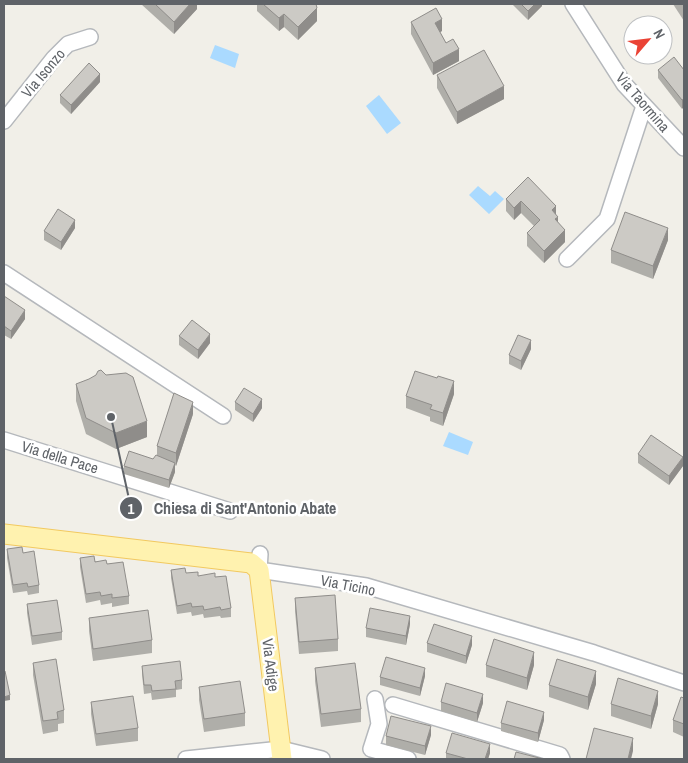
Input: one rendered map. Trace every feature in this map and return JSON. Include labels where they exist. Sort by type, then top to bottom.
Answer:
[{"type":"main road","name":"Via Ticino","points":[[4,534],[251,564],[260,562]]},
{"type":"main road","name":"Via Adige","points":[[260,562],[282,754]]},
{"type":"street","name":"Via Taormina","points":[[573,4],[624,84],[684,148]]},
{"type":"street","name":"Via Isonzo","points":[[4,121],[54,58],[68,44],[90,37]]},
{"type":"street","points":[[566,259],[607,219],[644,106]]},
{"type":"street","points":[[4,273],[222,416]]},
{"type":"street","name":"Via della Pace","points":[[4,440],[230,510]]},
{"type":"street","name":"Via Ticino","points":[[260,562],[366,586],[594,652],[684,683]]},
{"type":"street","points":[[375,699],[379,724],[371,749],[408,759]]},
{"type":"street","points":[[393,705],[560,755],[562,759]]},
{"type":"street","points":[[186,759],[282,754],[322,759]]},
{"type":"water","points":[[215,45],[239,54],[235,68],[210,58]]},
{"type":"water","points":[[379,95],[401,123],[387,134],[366,106]]},
{"type":"water","points":[[478,186],[490,196],[495,191],[504,199],[489,214],[469,195]]},
{"type":"water","points":[[449,432],[473,442],[468,455],[443,446]]},
{"type":"building","points":[[155,4],[190,4],[174,22]]},
{"type":"building","points":[[263,4],[316,4],[317,8],[298,27],[284,14],[279,18]]},
{"type":"building","points":[[521,4],[535,4],[528,11]]},
{"type":"building","points":[[436,8],[442,19],[435,23],[446,43],[453,39],[459,49],[433,63],[411,22]]},
{"type":"building","points":[[484,50],[504,86],[457,112],[437,75]]},
{"type":"building","points":[[673,58],[684,70],[684,99],[682,100],[658,70],[664,65],[673,65]]},
{"type":"building","points":[[89,63],[100,74],[71,105],[60,95]]},
{"type":"building","points":[[528,177],[556,206],[552,210],[558,217],[555,219],[565,230],[544,251],[527,233],[540,220],[521,201],[514,208],[506,199]]},
{"type":"building","points":[[58,209],[75,220],[61,242],[44,231]]},
{"type":"building","points":[[625,212],[668,228],[653,266],[611,250]]},
{"type":"building","points":[[4,296],[25,310],[11,331],[4,326]]},
{"type":"building","points":[[192,320],[210,334],[198,350],[179,336]]},
{"type":"building","points":[[518,335],[531,340],[521,361],[509,355]]},
{"type":"building","points":[[101,370],[106,375],[126,373],[133,377],[147,421],[116,433],[86,418],[76,384],[89,379]]},
{"type":"building","points":[[415,371],[454,381],[443,413],[430,409],[432,405],[406,396]]},
{"type":"building","points":[[244,388],[262,399],[253,414],[235,402]]},
{"type":"building","points":[[174,393],[193,402],[176,453],[157,446]]},
{"type":"building","points":[[651,435],[683,457],[669,476],[638,454]]},
{"type":"building","points":[[129,451],[153,459],[156,455],[175,463],[169,480],[124,466]]},
{"type":"building","points":[[22,547],[23,553],[34,551],[39,585],[28,587],[27,583],[13,585],[7,549]]},
{"type":"building","points":[[94,556],[95,562],[106,560],[107,564],[123,562],[129,596],[112,598],[112,594],[101,596],[100,592],[86,594],[80,558]]},
{"type":"building","points":[[185,568],[186,573],[198,572],[198,576],[215,573],[215,577],[226,576],[231,608],[221,610],[220,607],[204,610],[203,606],[192,607],[191,603],[177,606],[171,570]]},
{"type":"building","points":[[335,595],[338,639],[299,642],[295,598]]},
{"type":"building","points":[[57,600],[62,632],[32,636],[27,604]]},
{"type":"building","points":[[370,608],[410,616],[406,636],[366,628]]},
{"type":"building","points":[[148,610],[152,640],[93,649],[89,618]]},
{"type":"building","points":[[434,624],[472,636],[466,656],[427,643]]},
{"type":"building","points":[[494,639],[534,652],[527,678],[486,665]]},
{"type":"building","points":[[386,657],[425,668],[420,688],[380,677]]},
{"type":"building","points":[[56,659],[64,710],[57,712],[58,719],[43,721],[33,663]]},
{"type":"building","points":[[557,659],[596,671],[588,697],[549,685]]},
{"type":"building","points":[[180,661],[182,680],[175,681],[176,689],[152,691],[151,685],[144,685],[142,666]]},
{"type":"building","points":[[355,663],[361,709],[321,714],[315,668]]},
{"type":"building","points":[[4,671],[10,695],[4,697]]},
{"type":"building","points":[[618,678],[658,691],[651,716],[611,704]]},
{"type":"building","points":[[240,681],[245,713],[204,719],[199,687]]},
{"type":"building","points":[[446,683],[483,694],[477,713],[441,702]]},
{"type":"building","points":[[133,696],[138,728],[96,734],[91,702]]},
{"type":"building","points":[[681,697],[684,698],[684,724],[673,720]]},
{"type":"building","points":[[507,701],[544,712],[538,733],[501,723]]},
{"type":"building","points":[[391,716],[431,726],[425,746],[386,736]]},
{"type":"building","points":[[594,728],[633,738],[628,759],[586,759]]},
{"type":"building","points":[[452,733],[490,744],[485,759],[468,759],[446,753]]},
{"type":"building","points":[[516,752],[543,759],[514,759]]},
{"type":"place","name":"Chiesa di Sant'Antonio Abate","points":[[111,417]]}]
